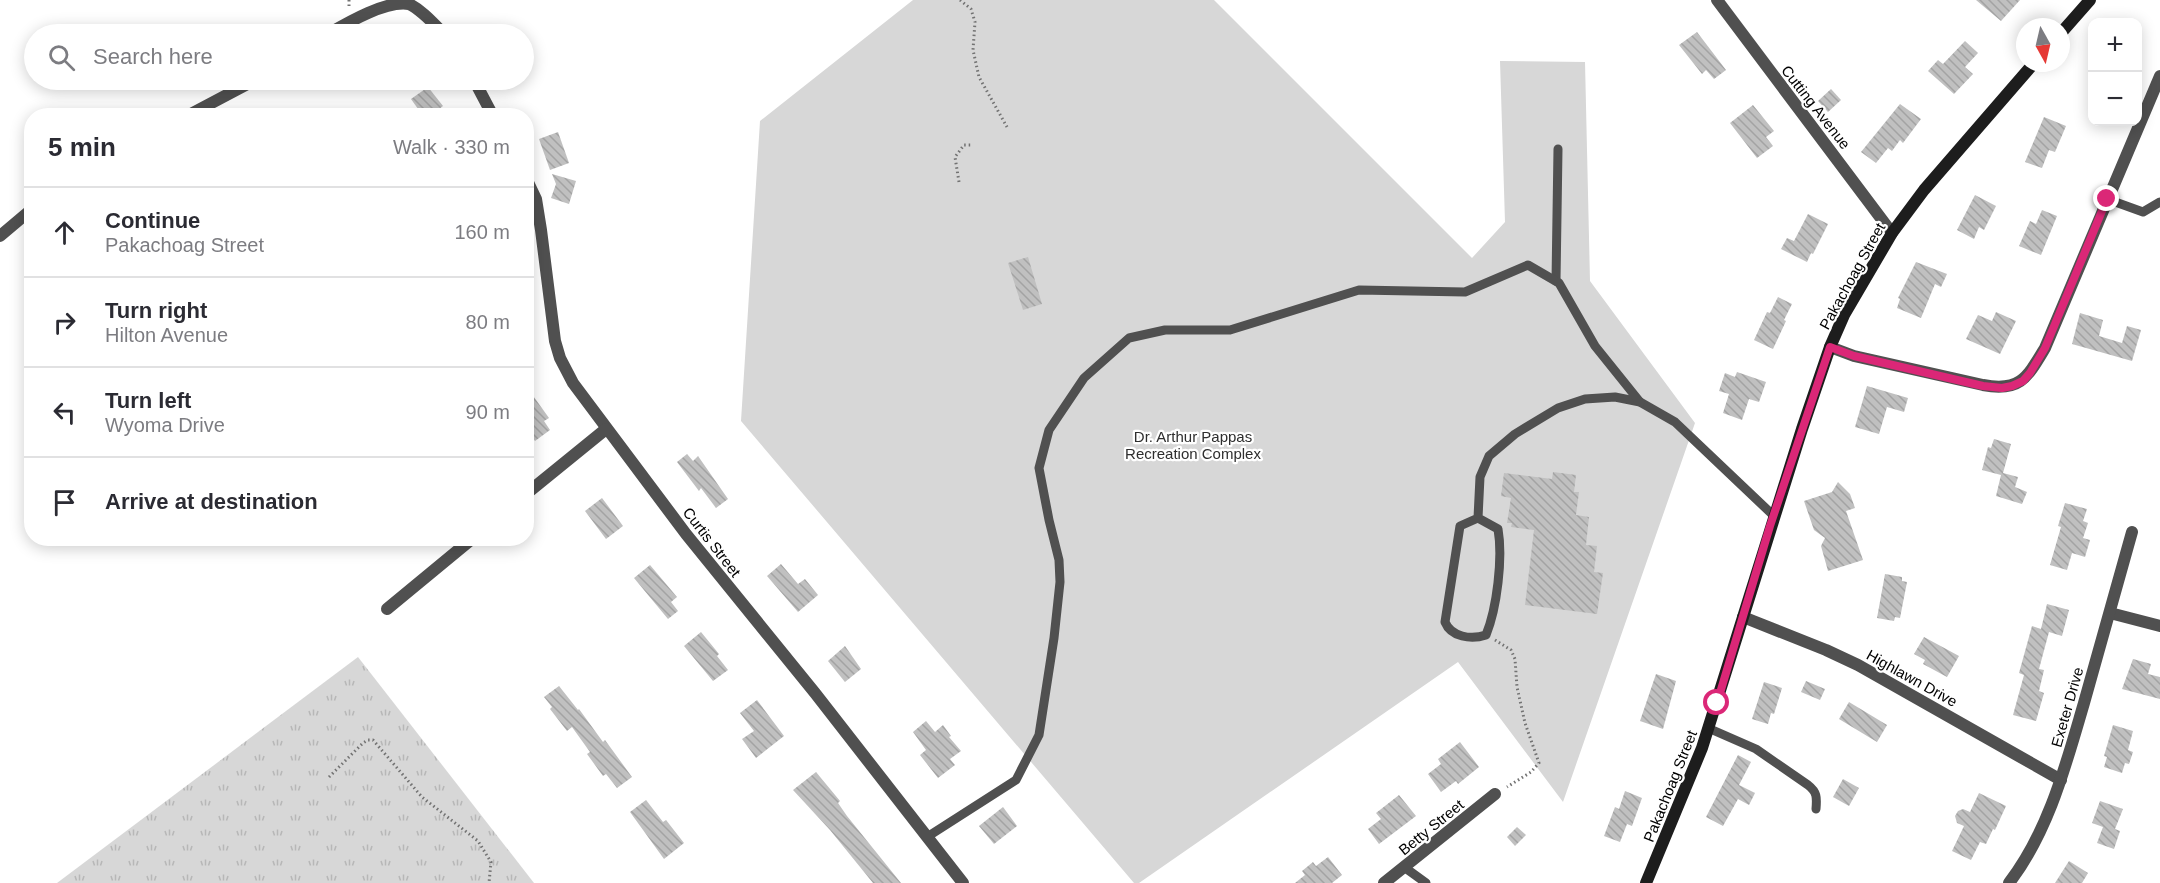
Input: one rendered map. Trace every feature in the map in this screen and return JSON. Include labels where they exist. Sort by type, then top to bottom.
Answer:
[{"type":"street","name":"Cutting Avenue","points":[[1717,0],[1892,233]]},
{"type":"street","points":[[2070,23],[2090,0]]},
{"type":"street","points":[[346,24],[374,9],[406,3],[433,24]]},
{"type":"street","name":"Pakachoag Street","points":[[1646,883],[1708,728],[1830,347],[1845,315],[1892,233],[1931,182],[2026,72]]},
{"type":"street","points":[[1830,347],[1854,356],[1995,388],[2006,388],[2023,381],[2045,348],[2160,76]]},
{"type":"street","points":[[203,108],[236,90]]},
{"type":"street","points":[[479,90],[489,108]]},
{"type":"street","name":"Curtis Street","points":[[534,195],[538,210],[555,341],[560,358],[573,383],[693,543],[815,693],[963,883]]},
{"type":"street","points":[[0,236],[24,216]]},
{"type":"street","points":[[534,488],[606,429]]},
{"type":"street","name":"Exeter Drive","points":[[2009,883],[2042,827],[2061,780],[2132,532]]},
{"type":"street","points":[[387,609],[463,546]]},
{"type":"street","points":[[2110,613],[2160,626]]},
{"type":"street","name":"Highlawn Drive","points":[[1743,617],[1858,665],[2061,780]]},
{"type":"street","name":"Betty Street","points":[[1384,883],[1495,794]]},
{"type":"lane","points":[[1556,281],[1558,149]]},
{"type":"lane","points":[[2107,199],[2143,212],[2160,202]]},
{"type":"lane","points":[[927,837],[1016,780],[1039,735],[1060,582],[1059,560],[1048,520],[1039,468],[1049,430],[1084,378],[1129,338],[1165,330],[1230,330],[1359,290],[1465,292],[1528,265],[1559,283],[1595,346],[1640,402]]},
{"type":"lane","points":[[1478,518],[1480,477],[1489,456],[1515,434],[1558,408],[1585,399],[1615,398],[1640,402],[1675,422],[1774,516]]},
{"type":"lane","points":[[1478,518],[1498,530],[1501,545],[1499,574],[1490,625],[1486,635],[1479,637],[1456,635],[1448,629],[1445,622],[1460,526],[1478,518]]},
{"type":"lane","points":[[1708,728],[1756,749],[1815,790],[1816,809]]},
{"type":"lane","points":[[1404,867],[1426,883]]},
{"type":"path","points":[[960,0],[971,9],[975,22],[973,50],[979,77],[1007,127]]},
{"type":"path","points":[[959,182],[955,157],[964,145],[973,145]]},
{"type":"path","points":[[1486,635],[1511,650],[1515,659],[1517,687],[1525,723],[1539,763],[1531,772],[1495,794]]},
{"type":"path","points":[[329,777],[363,743],[368,740],[378,744],[395,768],[422,797],[478,841],[491,862],[489,883]]},
{"type":"green space","name":"Dr. Arthur Pappas Recreation Complex","points":[[913,0],[1214,0],[1472,258],[1505,222],[1500,61],[1585,62],[1590,281],[1695,423],[1563,802],[1458,662],[1139,883],[1134,883],[741,421],[760,121]]},
{"type":"green space","points":[[358,657],[534,883],[57,883]]},
{"type":"building","points":[[1976,0],[2020,0],[2001,21]]},
{"type":"building","points":[[1697,32],[1726,70],[1714,79],[1706,70],[1702,74],[1679,45]]},
{"type":"building","points":[[1965,41],[1978,53],[1965,67],[1973,74],[1954,94],[1928,71],[1938,60],[1943,64]]},
{"type":"building","points":[[1831,89],[1841,100],[1828,112],[1818,101]]},
{"type":"building","points":[[424,90],[430,90],[443,106],[417,108],[411,99]]},
{"type":"building","points":[[1900,104],[1921,119],[1903,143],[1900,140],[1892,151],[1888,148],[1876,163],[1861,152]]},
{"type":"building","points":[[1753,105],[1774,131],[1766,137],[1773,146],[1757,158],[1730,123]]},
{"type":"building","points":[[2044,117],[2066,126],[2055,152],[2049,150],[2042,168],[2025,162]]},
{"type":"building","points":[[558,132],[569,163],[550,170],[539,139]]},
{"type":"building","points":[[552,174],[576,181],[569,204],[551,198],[556,184]]},
{"type":"building","points":[[1975,195],[1996,206],[1984,230],[1979,227],[1974,239],[1957,230]]},
{"type":"building","points":[[2042,210],[2057,216],[2041,255],[2019,246],[2030,221],[2036,224]]},
{"type":"building","points":[[1808,214],[1828,224],[1807,262],[1781,249],[1787,238],[1794,241]]},
{"type":"building","points":[[1028,257],[1042,304],[1023,310],[1008,263]]},
{"type":"building","points":[[1916,262],[1947,274],[1941,287],[1935,284],[1921,318],[1897,308],[1900,299],[1898,298]]},
{"type":"building","points":[[1778,297],[1792,304],[1773,349],[1754,340],[1767,312],[1770,313]]},
{"type":"building","points":[[1996,312],[2016,321],[2000,354],[1966,339],[1978,315],[1992,321]]},
{"type":"building","points":[[2080,313],[2103,320],[2099,336],[2122,343],[2127,326],[2141,330],[2132,361],[2072,344]]},
{"type":"building","points":[[1737,372],[1766,382],[1759,402],[1749,399],[1742,420],[1723,413],[1729,394],[1719,391],[1725,373],[1735,377]]},
{"type":"building","points":[[1867,386],[1908,398],[1904,412],[1887,407],[1879,434],[1855,427]]},
{"type":"building","points":[[534,397],[549,418],[544,421],[550,430],[535,441]]},
{"type":"building","points":[[1994,439],[2011,444],[2003,473],[2018,477],[2015,487],[2027,492],[2022,504],[1996,496],[2001,475],[1982,470],[1988,447],[1991,448]]},
{"type":"building","points":[[687,454],[693,461],[698,456],[728,499],[716,508],[701,488],[699,491],[677,462]]},
{"type":"building","points":[[1553,472],[1576,475],[1574,492],[1579,492],[1576,515],[1589,517],[1586,545],[1597,546],[1594,572],[1603,573],[1597,614],[1525,605],[1534,530],[1511,527],[1512,523],[1507,523],[1511,498],[1501,496],[1504,473],[1552,479]]},
{"type":"building","points":[[1838,482],[1850,494],[1855,508],[1846,511],[1863,560],[1828,571],[1821,546],[1825,538],[1814,530],[1804,501],[1832,492]]},
{"type":"building","points":[[602,498],[623,526],[606,539],[585,511]]},
{"type":"building","points":[[2065,503],[2087,509],[2083,521],[2088,523],[2083,538],[2090,540],[2085,557],[2072,553],[2067,570],[2050,565]]},
{"type":"building","points":[[781,564],[798,584],[805,579],[818,595],[798,612],[767,576]]},
{"type":"building","points":[[650,565],[677,597],[671,602],[678,611],[668,619],[634,578]]},
{"type":"building","points":[[1885,574],[1902,577],[1902,581],[1907,582],[1900,618],[1895,617],[1894,621],[1877,618]]},
{"type":"building","points":[[2047,604],[2069,610],[2062,636],[2049,632],[2039,669],[2044,670],[2039,691],[2044,693],[2036,721],[2013,715],[2024,675],[2019,673],[2032,626],[2041,629]]},
{"type":"building","points":[[701,632],[719,654],[717,656],[728,670],[713,681],[684,646]]},
{"type":"building","points":[[1924,637],[1959,656],[1947,677],[1923,664],[1925,660],[1914,654]]},
{"type":"building","points":[[845,646],[861,669],[845,682],[828,661]]},
{"type":"building","points":[[2133,659],[2151,664],[2148,674],[2160,677],[2160,699],[2122,689]]},
{"type":"building","points":[[1656,674],[1676,681],[1663,729],[1640,721]]},
{"type":"building","points":[[1806,681],[1825,689],[1820,700],[1801,692]]},
{"type":"building","points":[[1764,682],[1782,688],[1774,714],[1771,713],[1768,724],[1752,719]]},
{"type":"building","points":[[559,686],[603,742],[605,740],[632,777],[617,788],[606,774],[603,776],[587,754],[590,752],[572,727],[567,731],[550,709],[552,707],[544,697]]},
{"type":"building","points":[[757,700],[784,736],[756,758],[742,739],[754,731],[740,713]]},
{"type":"building","points":[[1849,702],[1887,725],[1877,742],[1839,719]]},
{"type":"building","points":[[926,721],[935,732],[943,725],[951,736],[949,737],[961,751],[950,759],[955,765],[938,778],[920,755],[926,750],[913,732]]},
{"type":"building","points":[[2113,725],[2133,731],[2128,750],[2133,752],[2129,764],[2125,763],[2122,773],[2104,767],[2107,757],[2104,756]]},
{"type":"building","points":[[1460,742],[1479,767],[1458,784],[1456,781],[1441,792],[1428,774],[1441,764],[1438,759]]},
{"type":"building","points":[[1738,755],[1751,762],[1739,785],[1755,793],[1749,805],[1738,799],[1723,826],[1706,817]]},
{"type":"building","points":[[816,772],[840,801],[838,803],[847,816],[901,883],[873,883],[830,830],[793,790]]},
{"type":"building","points":[[1843,779],[1859,788],[1849,806],[1833,797]]},
{"type":"building","points":[[1625,791],[1642,798],[1632,826],[1627,824],[1620,842],[1604,836],[1615,807],[1619,809]]},
{"type":"building","points":[[1979,793],[2006,806],[1986,844],[1980,842],[1971,860],[1952,851],[1964,826],[1957,823],[1955,816],[1963,809],[1970,812]]},
{"type":"building","points":[[1399,795],[1416,816],[1379,844],[1368,829],[1381,819],[1376,813]]},
{"type":"building","points":[[646,800],[663,822],[666,820],[684,843],[664,859],[630,812]]},
{"type":"building","points":[[2100,801],[2123,809],[2115,829],[2120,831],[2114,849],[2097,843],[2103,827],[2092,823]]},
{"type":"building","points":[[1003,807],[1017,826],[994,844],[979,826]]},
{"type":"building","points":[[1517,827],[1526,835],[1515,846],[1507,837]]},
{"type":"building","points":[[1328,857],[1342,875],[1332,883],[1295,883],[1305,875],[1302,871],[1313,862],[1316,866]]},
{"type":"building","points":[[2069,861],[2088,873],[2082,883],[2055,883]]},
{"type":"route","points":[[1717,703],[1770,526],[1830,347],[1854,356],[1983,386],[2002,388],[2023,381],[2030,374],[2045,348],[2107,199]]}]
